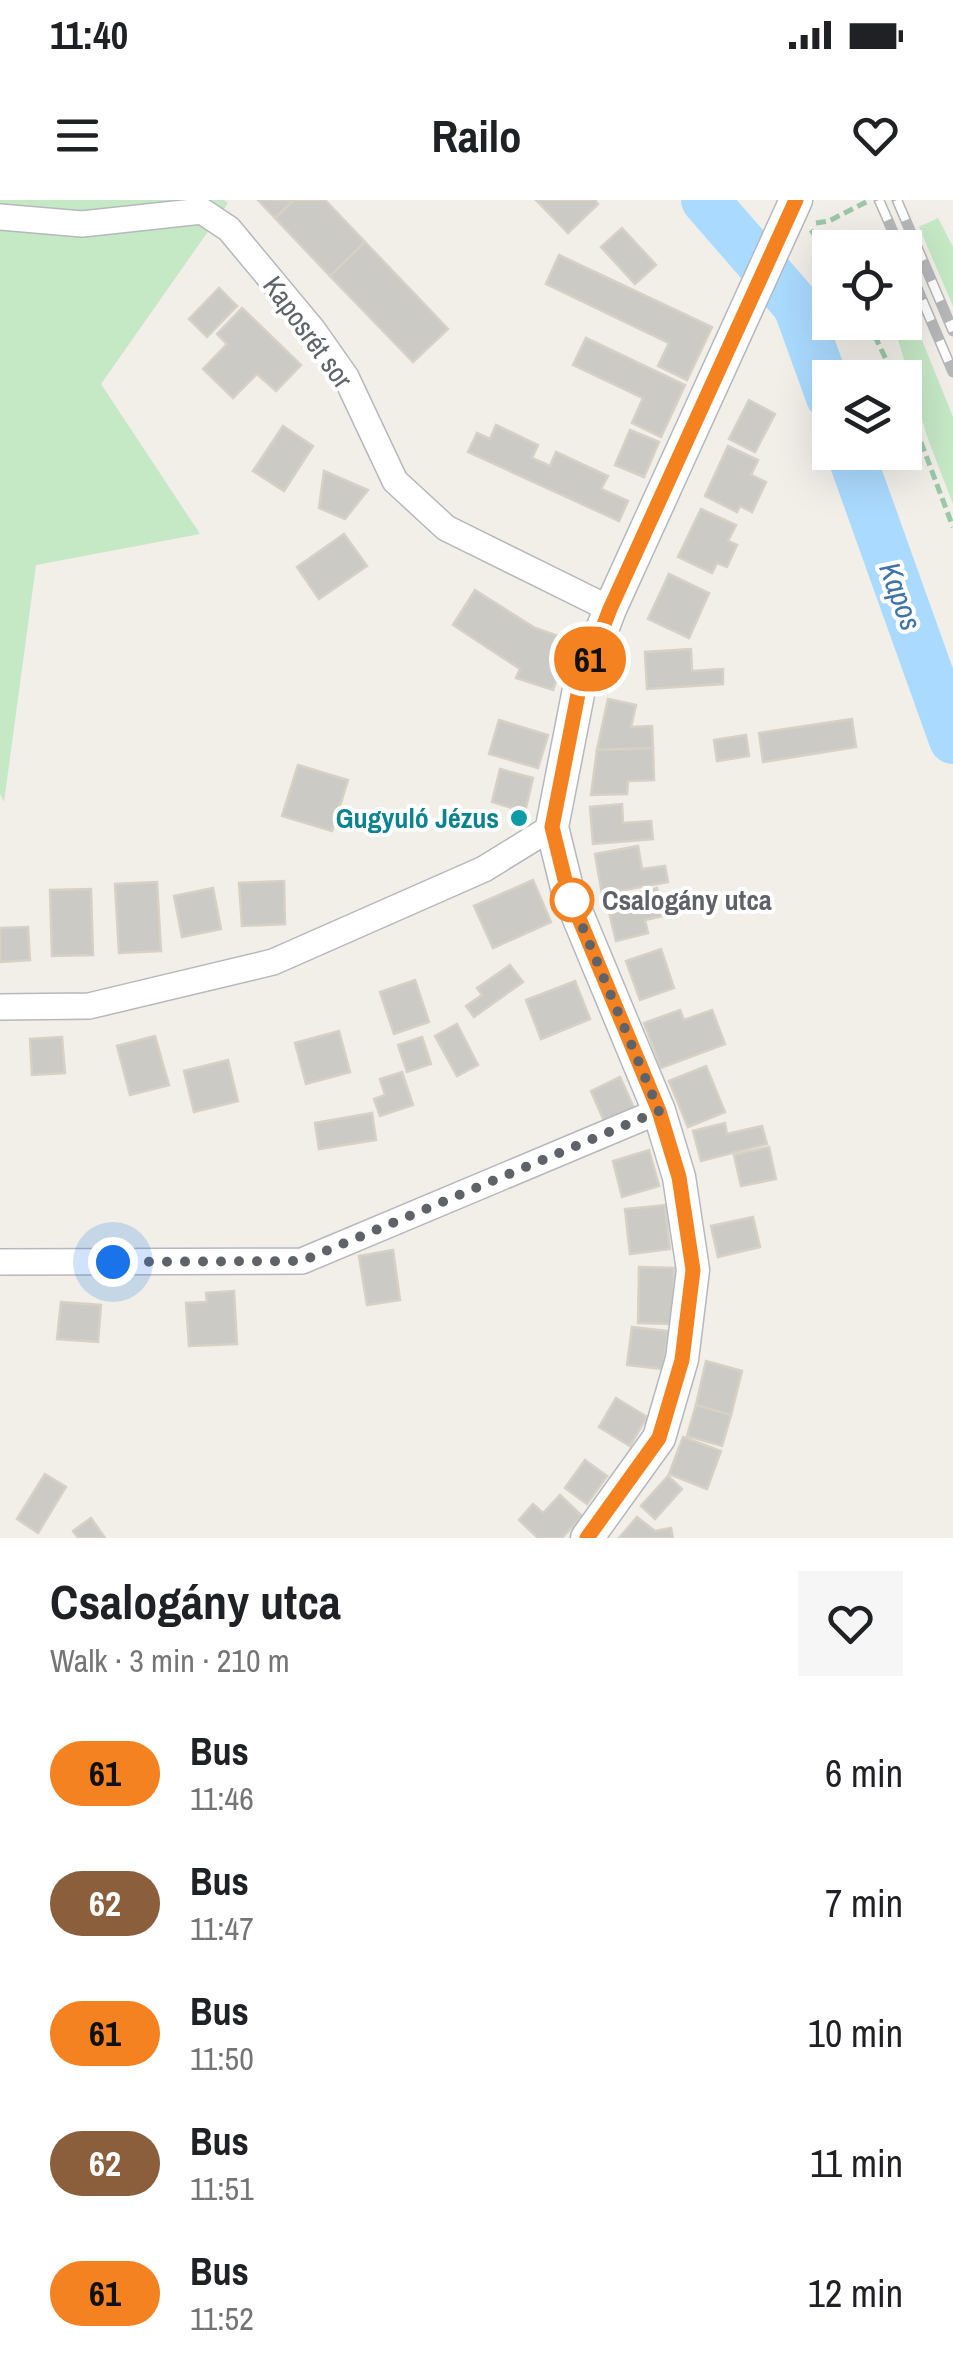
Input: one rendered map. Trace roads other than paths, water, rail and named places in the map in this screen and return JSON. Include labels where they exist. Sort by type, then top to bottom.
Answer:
[{"type":"street","name":"Kaposrét sor","points":[[0,217],[82,224],[202,211],[230,230],[346,376],[396,481],[446,528],[610,609]]},
{"type":"street","points":[[587,1538],[659,1438],[682,1360],[693,1270],[679,1177],[659,1111],[568,892],[552,827],[579,689],[610,609],[741,324],[797,215]]},
{"type":"street","points":[[0,1008],[90,1006],[272,962],[484,869],[552,827]]},
{"type":"street","points":[[0,1262],[302,1261],[659,1111]]},
{"type":"waterway","name":"Kapos","points":[[705,200],[797,306],[817,360]]},
{"type":"waterway","name":"Kapos","points":[[856,470],[953,740]]},
{"type":"railway","points":[[879,200],[892,230]]},
{"type":"railway","points":[[897,200],[953,331]]},
{"type":"railway","points":[[922,300],[953,372]]},
{"type":"place","name":"Gugyuló Jézus","points":[[519,818]]},
{"type":"place","name":"Csalogány utca","points":[[572,900]]}]
